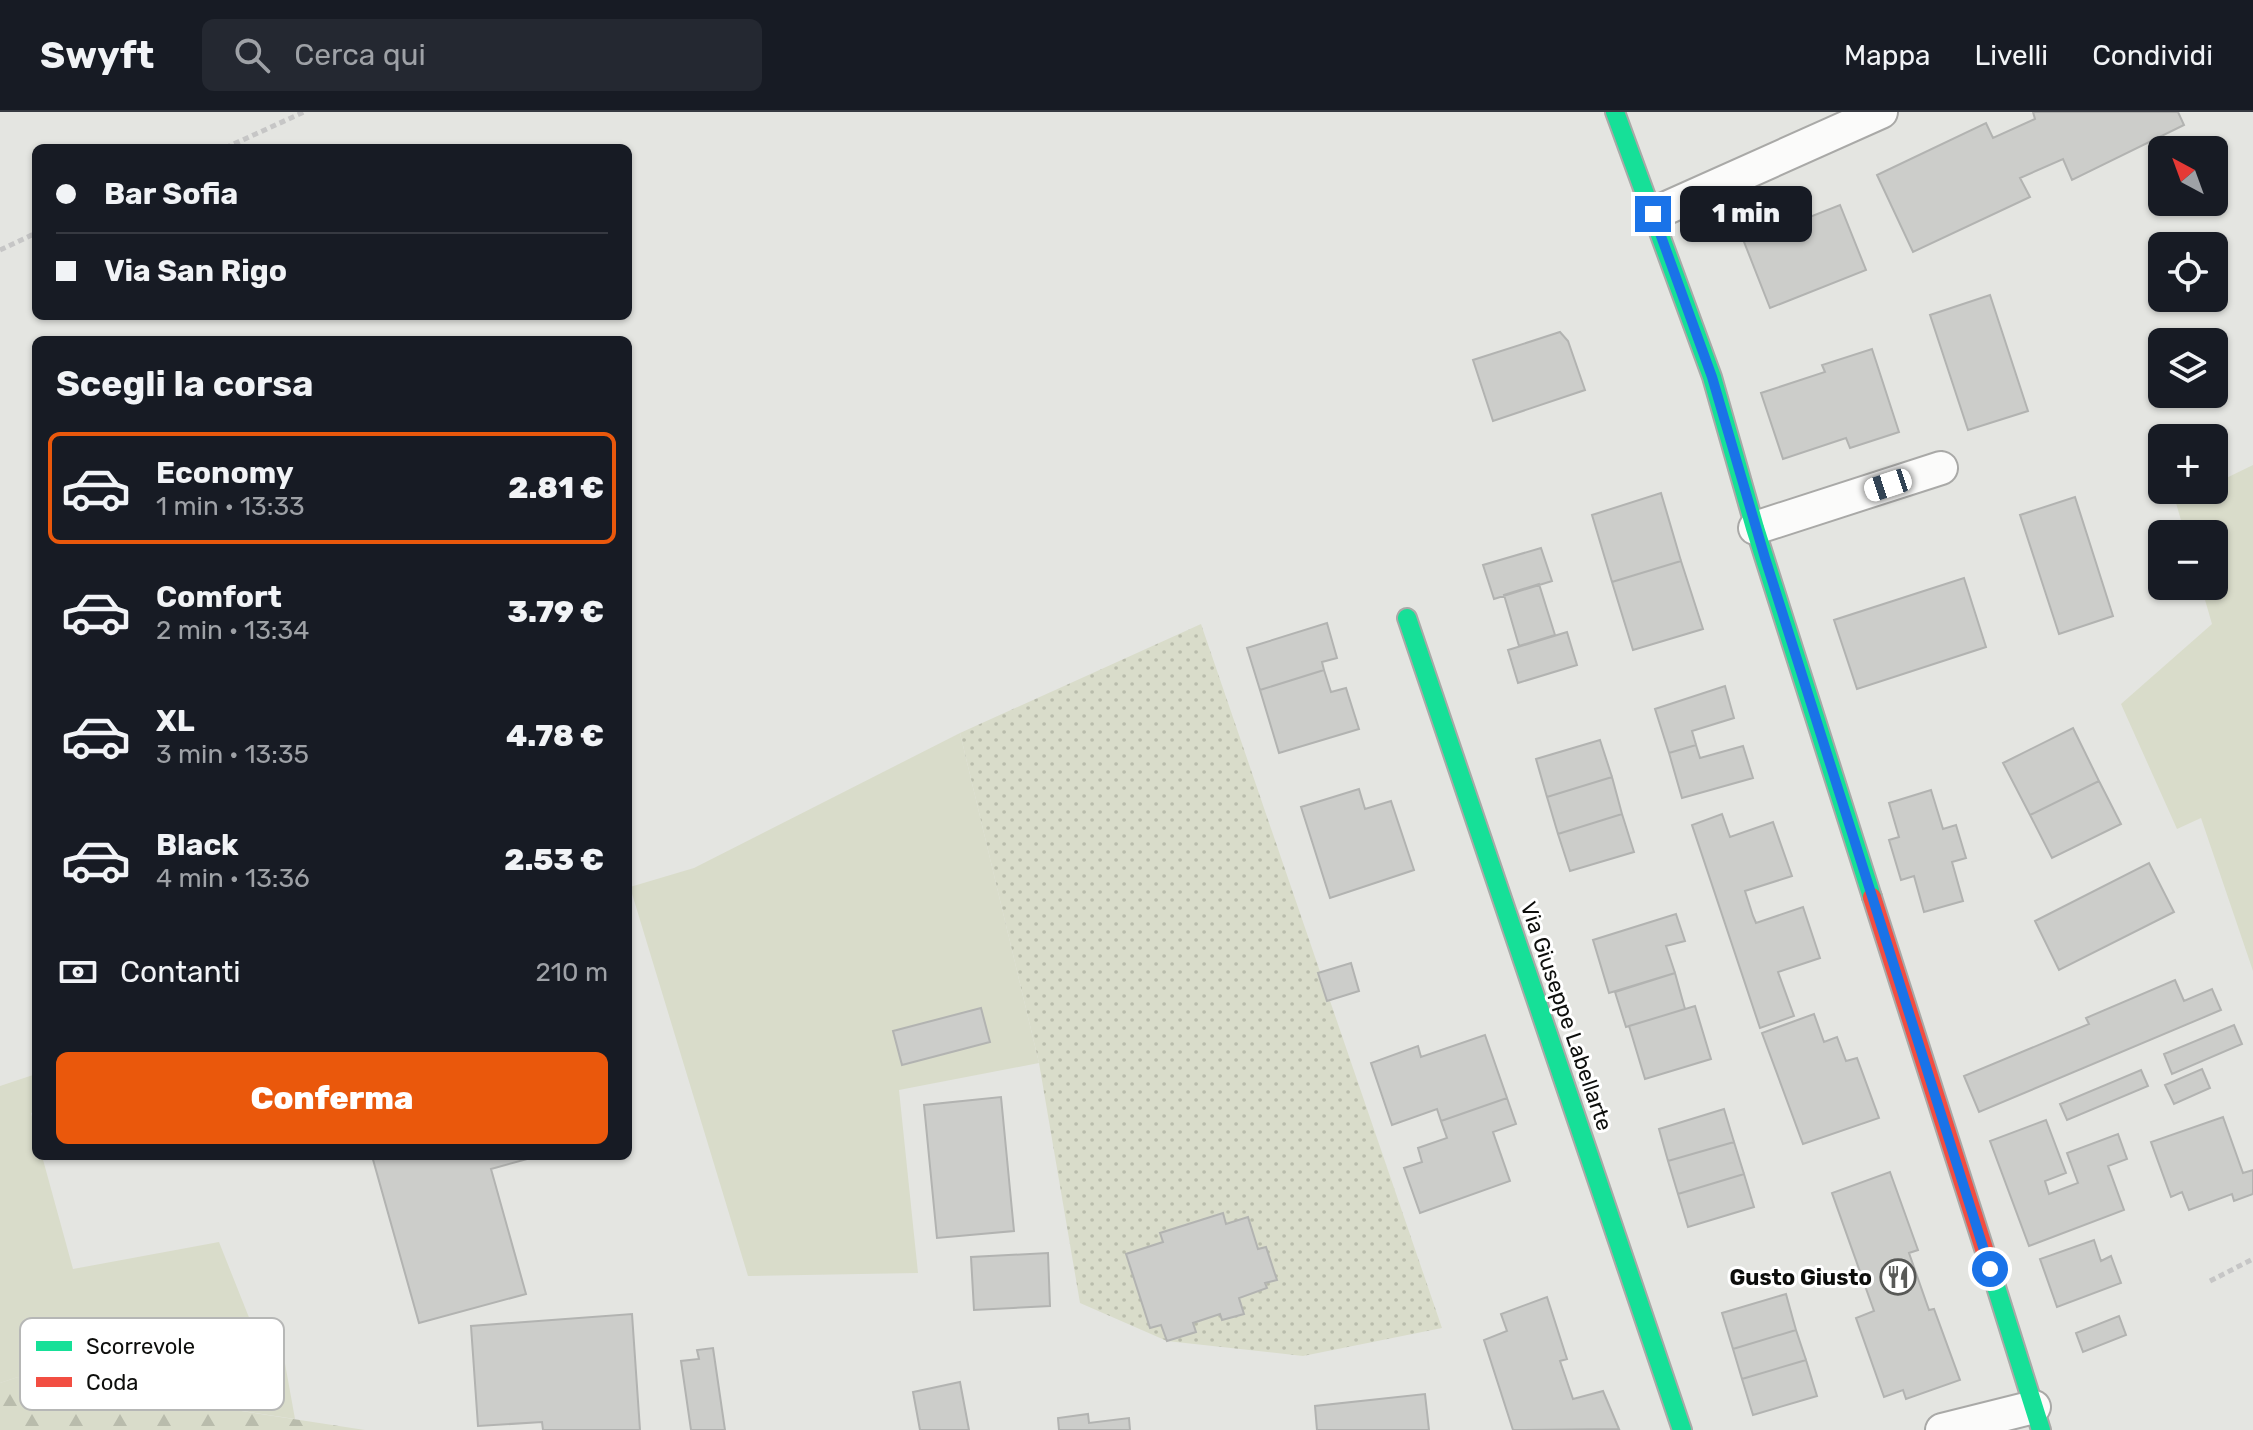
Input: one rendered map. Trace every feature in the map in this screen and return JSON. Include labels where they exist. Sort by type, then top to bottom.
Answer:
[{"type":"street","points":[[1615,112],[1712,377],[1755,528],[2038,1419],[1942,1430]]},
{"type":"street","points":[[1653,214],[1881,112]]},
{"type":"street","points":[[1755,528],[1941,468]]},
{"type":"street","name":"Via Giuseppe Labellarte","points":[[1407,618],[1682,1430]]},
{"type":"path","points":[[234,144],[304,112]]},
{"type":"path","points":[[0,250],[32,235]]},
{"type":"path","points":[[2210,1281],[2253,1259]]},
{"type":"green space","points":[[2253,465],[2253,971],[2201,818],[2177,829],[2121,704],[2212,624],[2205,600],[2228,600],[2228,520],[2181,520],[2176,504],[2228,504],[2228,477]]},
{"type":"green space","points":[[1201,624],[1442,1328],[1303,1356],[1167,1341],[1080,1303],[1039,1063],[960,733]]},
{"type":"green space","points":[[960,733],[1039,1063],[899,1090],[918,1273],[748,1276],[632,894],[632,886],[694,868]]},
{"type":"green space","points":[[32,1075],[32,1160],[43,1160],[73,1269],[219,1242],[249,1318],[20,1318],[20,1377],[0,1383],[0,1086]]},
{"type":"green space","points":[[284,1358],[295,1419],[236,1410],[284,1410]]},
{"type":"green space","points":[[20,1377],[20,1410],[234,1410],[365,1430],[0,1430],[0,1383]]},
{"type":"building","points":[[2033,112],[2178,112],[2184,125],[2162,136],[2148,136],[2148,143],[2072,180],[2063,159],[2020,178],[2030,197],[1913,252],[1877,175],[1986,123],[1993,138],[2035,119]]},
{"type":"building","points":[[1840,205],[1866,270],[1770,308],[1737,224],[1774,209],[1782,228]]},
{"type":"building","points":[[1990,295],[2028,411],[1968,430],[1930,315]]},
{"type":"building","points":[[1560,332],[1568,341],[1585,390],[1493,421],[1473,360]]},
{"type":"building","points":[[1872,349],[1899,432],[1850,448],[1846,438],[1783,459],[1761,393],[1825,372],[1822,365]]},
{"type":"building","points":[[1661,493],[1681,561],[1612,582],[1592,515]]},
{"type":"building","points":[[2075,497],[2113,616],[2059,634],[2020,515]]},
{"type":"building","points":[[1541,548],[1552,581],[1494,599],[1483,565]]},
{"type":"building","points":[[1681,561],[1703,629],[1633,650],[1612,582]]},
{"type":"building","points":[[1964,578],[1986,647],[1857,689],[1834,620]]},
{"type":"building","points":[[1539,584],[1555,635],[1519,646],[1504,595]]},
{"type":"building","points":[[1327,623],[1337,658],[1322,662],[1324,670],[1260,690],[1247,648]]},
{"type":"building","points":[[1567,632],[1577,665],[1518,683],[1508,650]]},
{"type":"building","points":[[1324,670],[1331,692],[1346,688],[1359,729],[1279,753],[1260,690]]},
{"type":"building","points":[[1725,686],[1734,718],[1692,731],[1696,745],[1669,753],[1655,709]]},
{"type":"building","points":[[2073,728],[2099,781],[2030,815],[2003,763]]},
{"type":"building","points":[[1600,740],[1612,777],[1547,797],[1536,759]]},
{"type":"building","points":[[1696,745],[1700,758],[1743,746],[1753,778],[1682,798],[1669,753]]},
{"type":"building","points":[[1612,777],[1622,814],[1558,834],[1547,797]]},
{"type":"building","points":[[2099,781],[2121,824],[2052,858],[2030,815]]},
{"type":"building","points":[[1359,789],[1365,809],[1391,801],[1414,870],[1330,898],[1301,807]]},
{"type":"building","points":[[1931,790],[1943,829],[1956,825],[1966,858],[1952,862],[1963,901],[1924,912],[1914,876],[1901,880],[1889,840],[1899,837],[1889,803]]},
{"type":"building","points":[[1622,814],[1634,852],[1570,871],[1558,834]]},
{"type":"building","points":[[1722,814],[1730,837],[1773,822],[1792,876],[1745,891],[1753,916],[1756,923],[1803,907],[1820,958],[1778,972],[1794,1016],[1760,1028],[1692,825]]},
{"type":"building","points":[[2149,863],[2174,912],[2059,970],[2035,921]]},
{"type":"building","points":[[1676,914],[1685,941],[1666,946],[1675,973],[1609,993],[1593,940]]},
{"type":"building","points":[[1351,963],[1359,991],[1327,1001],[1318,973]]},
{"type":"building","points":[[1675,973],[1685,1009],[1626,1027],[1615,992]]},
{"type":"building","points":[[2175,980],[2184,1001],[2212,989],[2221,1010],[1979,1112],[1964,1076],[2089,1024],[2086,1018]]},
{"type":"building","points":[[1695,1006],[1711,1059],[1645,1079],[1629,1026]]},
{"type":"building","points":[[981,1008],[990,1042],[902,1065],[893,1031]]},
{"type":"building","points":[[1814,1014],[1824,1042],[1837,1037],[1846,1061],[1857,1058],[1879,1118],[1803,1144],[1762,1033]]},
{"type":"building","points":[[2234,1025],[2242,1044],[2172,1074],[2164,1054]]},
{"type":"building","points":[[1485,1035],[1507,1098],[1441,1121],[1437,1109],[1392,1125],[1371,1063],[1418,1046],[1421,1057]]},
{"type":"building","points":[[2202,1069],[2210,1088],[2174,1104],[2165,1085]]},
{"type":"building","points":[[2141,1070],[2148,1086],[2067,1120],[2060,1104]]},
{"type":"building","points":[[1001,1097],[1014,1231],[937,1238],[924,1105]]},
{"type":"building","points":[[1507,1098],[1516,1124],[1493,1132],[1510,1181],[1420,1213],[1404,1168],[1422,1162],[1418,1148],[1447,1138],[1441,1121]]},
{"type":"building","points":[[1724,1109],[1734,1142],[1668,1161],[1659,1129]]},
{"type":"building","points":[[2223,1117],[2243,1173],[2253,1170],[2253,1194],[2234,1201],[2232,1194],[2189,1210],[2182,1192],[2171,1197],[2151,1142]]},
{"type":"building","points":[[2046,1120],[2066,1173],[2045,1181],[2049,1194],[2078,1183],[2067,1153],[2118,1134],[2127,1159],[2108,1166],[2124,1210],[2029,1246],[1990,1141]]},
{"type":"building","points":[[1734,1142],[1744,1174],[1678,1194],[1668,1161]]},
{"type":"building","points":[[373,1160],[524,1160],[491,1169],[526,1294],[419,1323]]},
{"type":"building","points":[[1890,1172],[1918,1250],[1909,1253],[1929,1310],[1934,1309],[1960,1380],[1906,1399],[1903,1390],[1884,1397],[1856,1318],[1874,1311],[1832,1193]]},
{"type":"building","points":[[1744,1174],[1754,1207],[1688,1227],[1678,1194]]},
{"type":"building","points":[[1223,1213],[1226,1224],[1248,1217],[1258,1249],[1266,1247],[1277,1280],[1265,1283],[1267,1288],[1239,1298],[1244,1314],[1222,1320],[1220,1314],[1193,1323],[1196,1332],[1167,1341],[1161,1325],[1150,1328],[1126,1254],[1163,1242],[1160,1233]]},
{"type":"building","points":[[2094,1240],[2101,1261],[2111,1256],[2121,1283],[2057,1307],[2040,1259]]},
{"type":"building","points":[[1048,1253],[1050,1306],[974,1310],[971,1257]]},
{"type":"building","points":[[1786,1294],[1796,1330],[1733,1349],[1722,1313]]},
{"type":"building","points":[[1547,1297],[1567,1359],[1560,1361],[1573,1399],[1603,1391],[1619,1429],[1513,1430],[1484,1340],[1507,1331],[1501,1314]]},
{"type":"building","points":[[632,1314],[640,1430],[543,1430],[542,1422],[478,1426],[471,1326]]},
{"type":"building","points":[[2119,1316],[2126,1335],[2083,1352],[2076,1333]]},
{"type":"building","points":[[1796,1330],[1806,1360],[1742,1379],[1733,1349]]},
{"type":"building","points":[[713,1348],[725,1430],[691,1430],[681,1361],[699,1359],[697,1350]]},
{"type":"building","points":[[1806,1360],[1817,1396],[1753,1415],[1742,1379]]},
{"type":"building","points":[[960,1382],[969,1430],[920,1430],[913,1392]]},
{"type":"building","points":[[1425,1394],[1429,1430],[1317,1430],[1315,1406]]},
{"type":"building","points":[[1088,1414],[1089,1423],[1129,1418],[1130,1430],[1059,1430],[1058,1418]]},
{"type":"traffic: fast","points":[[1615,112],[1712,377],[1755,528],[1872,897]]},
{"type":"traffic: fast","points":[[1407,618],[1682,1430]]},
{"type":"traffic: fast","points":[[1986,1255],[2041,1430]]},
{"type":"traffic: jam","points":[[1872,897],[1986,1255]]},
{"type":"place","name":"Gusto Giusto","points":[[1898,1277]]},
{"type":"route","points":[[1653,214],[1712,377],[1765,558],[1990,1269]]}]
